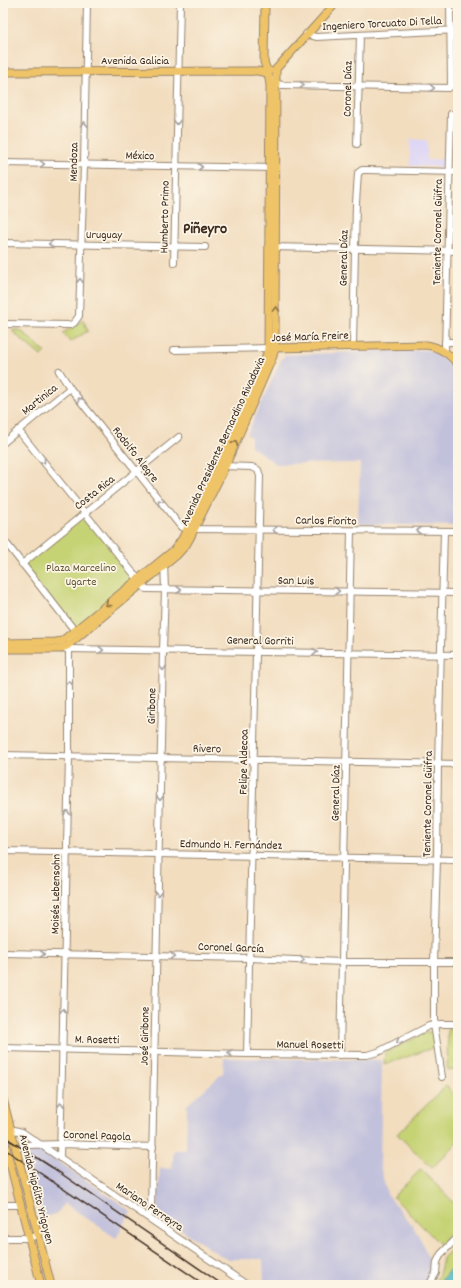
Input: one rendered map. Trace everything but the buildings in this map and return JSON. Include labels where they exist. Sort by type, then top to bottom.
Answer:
[{"type":"main road","name":"Avenida Presidente Bernardino Rivadavia","points":[[265,3],[264,62],[270,85],[273,168]]},
{"type":"main road","points":[[268,73],[276,68],[336,3]]},
{"type":"main road","name":"Avenida Presidente Bernardino Rivadavia","points":[[3,643],[59,642],[66,639],[182,550],[222,466],[273,356],[272,247],[276,68]]},
{"type":"main road","name":"Avenida Galicia","points":[[3,72],[257,71],[268,73]]},
{"type":"main road","name":"José María Freire","points":[[272,348],[426,344],[445,351]]},
{"type":"main road","points":[[445,351],[458,364]]},
{"type":"main road","name":"Avenida Presidente Bernardino Rivadavia","points":[[67,647],[140,582]]},
{"type":"main road","points":[[3,649],[67,647]]},
{"type":"main road","name":"Avenida Hipólito Yrigoyen","points":[[3,1099],[51,1285]]},
{"type":"main road","name":"Avenida Hipólito Yrigoyen","points":[[3,1135],[5,1155],[41,1285]]},
{"type":"street","name":"Mendoza","points":[[3,324],[70,325],[77,320],[79,316],[87,3]]},
{"type":"street","name":"Humberto Primo","points":[[174,263],[180,3]]},
{"type":"street","points":[[268,73],[275,81],[282,84],[450,87],[450,3]]},
{"type":"street","name":"Ingeniero Torcuato Di Tella","points":[[306,34],[316,37],[458,30]]},
{"type":"street","name":"Coronel Díaz","points":[[357,144],[360,35]]},
{"type":"street","name":"Teniente Coronel Güifra","points":[[445,351],[451,114]]},
{"type":"street","name":"México","points":[[3,163],[273,168]]},
{"type":"street","name":"General Díaz","points":[[353,346],[354,249],[357,177],[360,171],[450,172]]},
{"type":"street","points":[[450,172],[458,172]]},
{"type":"street","name":"Uruguay","points":[[3,243],[205,247]]},
{"type":"street","points":[[272,247],[458,251]]},
{"type":"street","points":[[446,342],[458,342]]},
{"type":"street","name":"José María Freire","points":[[174,350],[272,348]]},
{"type":"street","name":"Rodolfo Alegre","points":[[59,372],[178,525],[191,529]]},
{"type":"street","name":"Martinica","points":[[3,443],[70,388]]},
{"type":"street","points":[[18,430],[140,582]]},
{"type":"street","name":"Costa Rica","points":[[22,564],[179,437]]},
{"type":"street","name":"Felipe Aldecoa","points":[[222,466],[252,467],[258,470],[260,476],[247,1054]]},
{"type":"street","name":"Carlos Fiorito","points":[[191,529],[458,532]]},
{"type":"street","name":"General Díaz","points":[[340,1055],[351,531]]},
{"type":"street","name":"Teniente Coronel Güifra","points":[[442,1076],[434,1024],[434,962],[444,531]]},
{"type":"street","points":[[3,539],[75,631]]},
{"type":"street","name":"Giribone","points":[[159,854],[165,590],[164,563]]},
{"type":"street","name":"San Luis","points":[[140,582],[148,590],[458,593]]},
{"type":"street","name":"Moisés Lebensohn","points":[[60,1158],[68,756],[67,647],[75,631]]},
{"type":"street","name":"General Gorriti","points":[[67,647],[458,655]]},
{"type":"street","name":"Rivero","points":[[3,755],[458,764]]},
{"type":"street","name":"Edmundo H. Fernández","points":[[3,851],[458,860]]},
{"type":"street","name":"José Giribone","points":[[148,1217],[151,1210],[153,1147],[159,854]]},
{"type":"street","name":"Coronel García","points":[[3,953],[249,958],[342,962],[458,962]]},
{"type":"street","name":"Manuel Rosetti","points":[[155,1052],[340,1055],[372,1054],[434,1024],[458,1024]]},
{"type":"street","points":[[3,1048],[63,1050]]},
{"type":"street","name":"M. Rosetti","points":[[63,1050],[155,1052]]},
{"type":"street","points":[[3,1135],[11,1130]]},
{"type":"street","name":"Mariano Ferreyra","points":[[11,1130],[18,1130],[22,1132],[247,1285]]},
{"type":"street","name":"Coronel Pagola","points":[[40,1145],[61,1144],[153,1147]]},
{"type":"street","points":[[16,1149],[27,1145],[40,1145]]},
{"type":"street","points":[[3,1205],[20,1206]]},
{"type":"street","points":[[3,1238],[29,1238],[38,1235]]},
{"type":"street","points":[[429,1285],[436,1274],[437,1262],[441,1254],[458,1237]]},
{"type":"shaded area","points":[[410,140],[427,140],[427,160],[444,159],[442,167],[410,166]]},
{"type":"shaded area","points":[[427,350],[435,353],[448,361],[458,371],[458,526],[361,524],[358,521],[360,463],[276,464],[251,446],[251,437],[247,435],[282,358],[286,355]]},
{"type":"shaded area","points":[[224,1058],[382,1060],[380,1165],[387,1194],[418,1234],[435,1272],[424,1285],[264,1285],[263,1259],[226,1259],[157,1214],[160,1168],[172,1169],[174,1150],[186,1150],[187,1105],[223,1073]]},
{"type":"shaded area","points":[[40,1149],[131,1211],[116,1238],[64,1203],[57,1214],[42,1217],[26,1150]]},
{"type":"green space","points":[[83,320],[88,331],[70,342],[63,333]]},
{"type":"green space","points":[[13,330],[20,330],[45,352],[41,356],[13,332]]},
{"type":"green space","name":"Plaza Marcelino Ugarte","points":[[84,514],[138,580],[75,631],[22,564]]},
{"type":"green space","points":[[448,1029],[458,1029],[458,1070],[447,1070]]},
{"type":"green space","points":[[427,1032],[432,1032],[435,1047],[384,1065],[385,1053]]},
{"type":"green space","points":[[446,1086],[458,1098],[458,1142],[432,1168],[397,1134]]},
{"type":"green space","points":[[421,1169],[458,1207],[458,1226],[440,1244],[393,1197]]},
{"type":"green space","points":[[458,1243],[458,1260],[437,1285],[432,1285],[439,1275],[443,1258]]},
{"type":"water","points":[[458,1260],[458,1285],[437,1285]]},
{"type":"railway","points":[[3,1136],[53,1168],[223,1285]]},
{"type":"railway","points":[[3,1148],[205,1285]]},
{"type":"district","name":"Piñeyro","points":[[205,227]]}]
